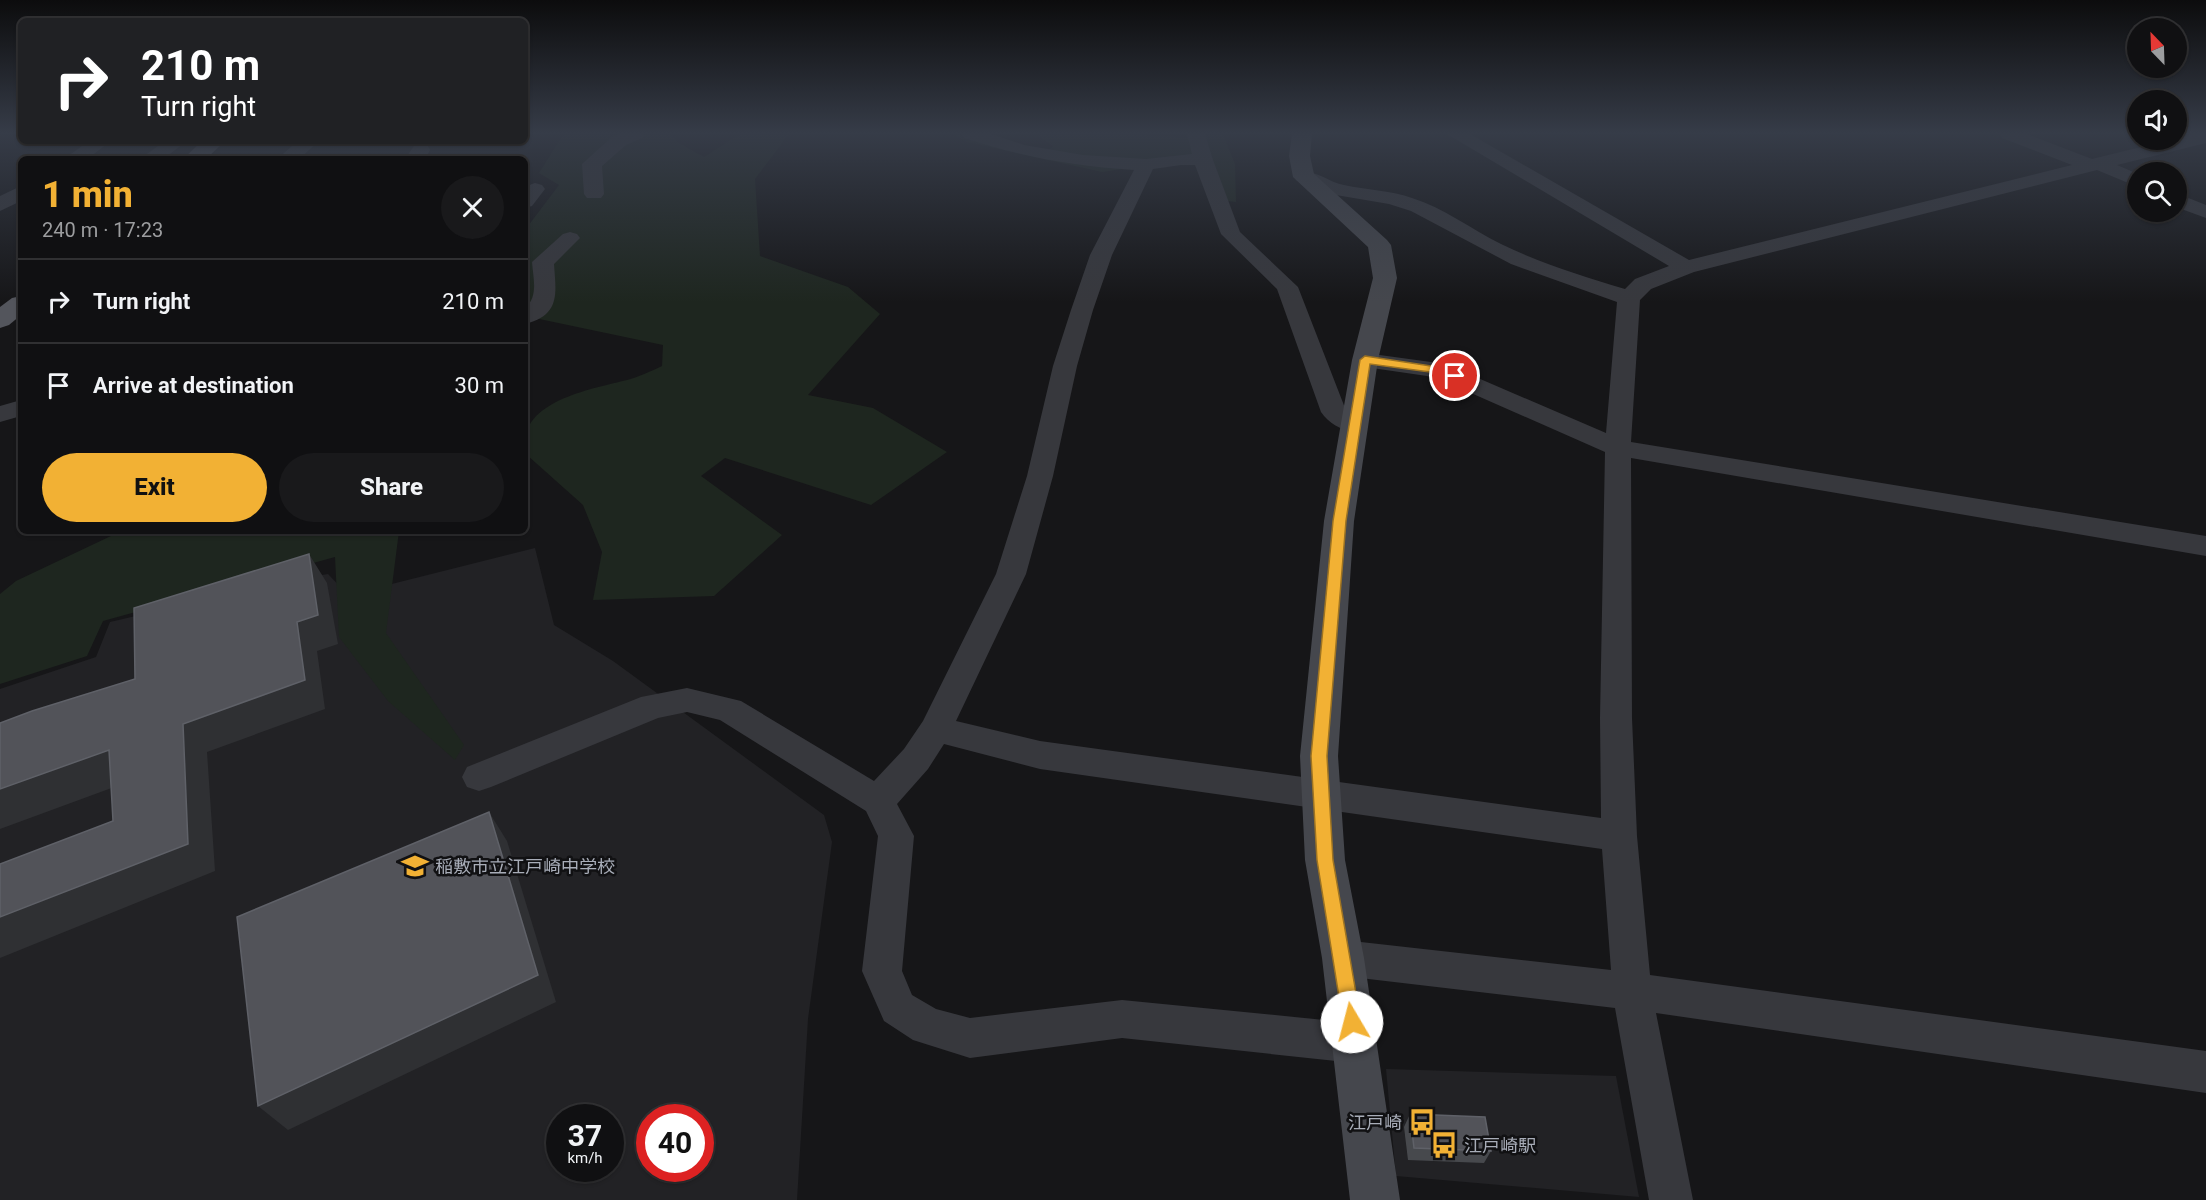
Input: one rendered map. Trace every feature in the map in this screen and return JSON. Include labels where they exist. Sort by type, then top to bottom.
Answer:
[{"type":"main road","points":[[0,320],[18,305]]},
{"type":"street","points":[[594,190],[594,194]]},
{"type":"street","points":[[878,801],[916,759],[936,729],[1011,574],[1040,476],[1065,366],[1082,310],[1101,255],[1134,190]]},
{"type":"street","points":[[1214,190],[1231,234],[1287,287],[1334,412],[1353,425]]},
{"type":"street","points":[[1319,190],[1379,245],[1385,278],[1365,360],[1353,425],[1337,545],[1319,756],[1319,793],[1325,860],[1343,958],[1375,1200]]},
{"type":"street","points":[[1337,190],[1407,202],[1436,215],[1500,252],[1540,269],[1629,298]]},
{"type":"street","points":[[1553,190],[1686,267]]},
{"type":"street","points":[[1671,1200],[1632,991],[1619,836],[1616,718],[1618,448],[1629,298],[1643,284],[1686,267],[1991,190]]},
{"type":"street","points":[[0,205],[18,194]]},
{"type":"street","points":[[2187,204],[2206,212]]},
{"type":"street","points":[[0,213],[18,208]]},
{"type":"street","points":[[528,316],[546,298],[548,288],[543,262],[570,238]]},
{"type":"street","points":[[1365,360],[1431,369],[1455,376],[1618,448],[2206,546]]},
{"type":"street","points":[[0,414],[18,409]]},
{"type":"street","points":[[479,777],[653,706],[687,700],[729,710],[878,801],[896,836],[882,970],[898,1008],[927,1026],[970,1038],[1122,1019],[1355,1043]]},
{"type":"street","points":[[936,729],[1040,755],[1619,836]]},
{"type":"street","points":[[1343,958],[1632,991],[2206,1072]]},
{"type":"shaded area","points":[[555,190],[756,190],[760,256],[848,287],[880,314],[808,395],[873,408],[947,452],[871,505],[725,458],[701,476],[782,535],[714,596],[593,600],[602,552],[583,505],[528,456],[528,431],[531,422],[543,410],[558,401],[594,388],[636,377],[662,366],[663,345],[528,317],[528,226]]},
{"type":"shaded area","points":[[1208,190],[1236,190],[1236,202],[1210,199]]},
{"type":"shaded area","points":[[128,534],[399,534],[386,633],[464,745],[455,760],[388,701],[339,637],[335,557],[103,621],[87,656],[0,684],[0,594],[16,581],[111,536]]},
{"type":"shaded area","name":"稲敷市立江戸崎中学校","points":[[535,548],[554,625],[613,661],[824,815],[832,842],[808,1019],[797,1200],[0,1200],[0,689],[96,657],[110,622],[280,582],[328,574],[348,595]]},
{"type":"shaded area","points":[[1386,1069],[1616,1076],[1639,1197],[1396,1176]]},
{"type":"building","points":[[309,554],[318,615],[297,622],[305,680],[183,724],[188,844],[0,917],[0,864],[113,821],[109,750],[0,789],[0,723],[135,679],[134,608]]},
{"type":"building","points":[[489,812],[538,975],[258,1106],[237,917]]},
{"type":"building","points":[[1410,1114],[1485,1117],[1491,1151],[1414,1148]]},
{"type":"place","name":"稲敷市立江戸崎中学校","points":[[415,866]]},
{"type":"place","name":"江戸崎","points":[[1422,1122]]},
{"type":"place","name":"江戸崎駅","points":[[1444,1145]]},
{"type":"route","points":[[1352,1022],[1325,860],[1319,793],[1319,756],[1340,521],[1353,425],[1365,360],[1431,369],[1455,376]]}]
